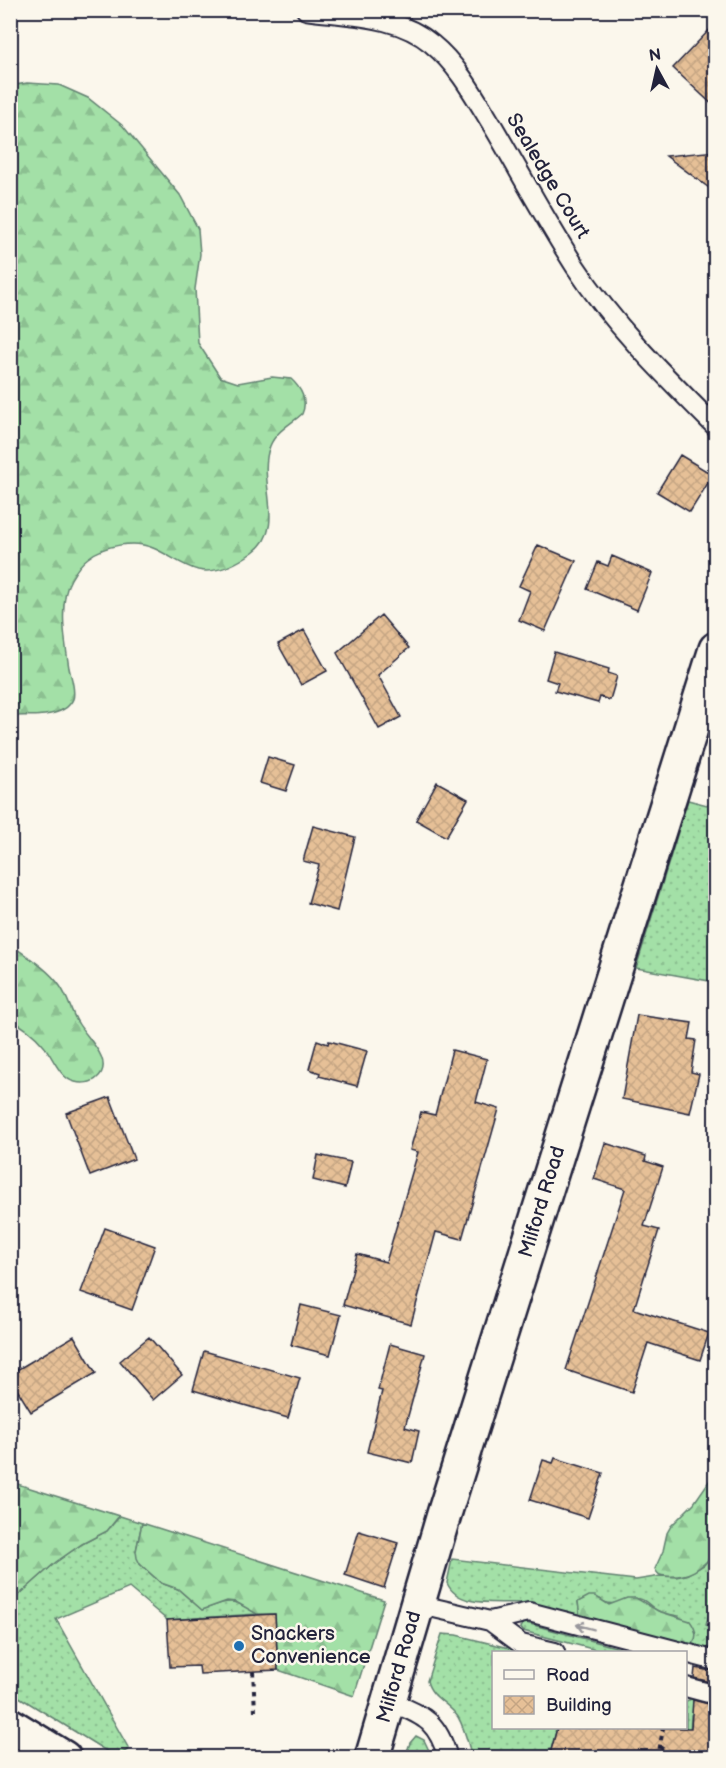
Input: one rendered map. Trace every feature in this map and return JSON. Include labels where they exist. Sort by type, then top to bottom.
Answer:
[{"type":"street","name":"Milford Road","points":[[372,1758],[417,1604],[716,649]]},
{"type":"street","points":[[10,1725],[64,1758]]},
{"type":"lane","name":"Sealedge Court","points":[[306,10],[383,20],[410,29],[432,44],[451,63],[474,94],[590,288],[630,339],[716,427]]},
{"type":"lane","points":[[417,1604],[490,1621],[521,1644],[547,1651]]},
{"type":"lane","points":[[490,1621],[529,1612],[677,1651]]},
{"type":"lane","points":[[687,1654],[716,1661]]},
{"type":"lane","points":[[687,1687],[716,1695]]},
{"type":"lane","points":[[389,1701],[428,1719],[440,1734],[448,1758]]},
{"type":"path","points":[[253,1671],[255,1711]]},
{"type":"path","points":[[658,1758],[663,1729]]},
{"type":"path","points":[[659,1747],[680,1758]]},
{"type":"green space","points":[[27,83],[59,85],[88,98],[123,126],[180,195],[198,229],[200,254],[195,289],[198,343],[220,377],[238,383],[272,377],[291,379],[298,386],[304,400],[304,409],[302,414],[280,432],[270,446],[266,474],[270,517],[263,542],[253,552],[227,567],[205,571],[192,568],[153,548],[137,544],[111,547],[88,558],[71,579],[65,599],[64,635],[74,688],[72,700],[65,708],[52,714],[11,716],[10,86]]},
{"type":"green space","points":[[688,800],[715,807],[715,982],[636,968]]},
{"type":"green space","points":[[11,945],[44,969],[63,990],[78,1023],[101,1057],[102,1072],[95,1080],[84,1083],[69,1080],[60,1071],[40,1041],[11,1020]]},
{"type":"green space","points":[[715,1468],[715,1552],[700,1568],[688,1574],[659,1575],[655,1569],[663,1551],[667,1533],[694,1503],[712,1477]]},
{"type":"green space","points":[[11,1482],[119,1516],[107,1531],[82,1544],[56,1562],[11,1602]]},
{"type":"green space","points":[[120,1516],[142,1523],[136,1551],[140,1564],[161,1583],[178,1589],[202,1610],[231,1602],[242,1605],[257,1614],[167,1620],[129,1588],[56,1619],[129,1749],[116,1757],[11,1692],[11,1602],[56,1562],[82,1544],[107,1531]]},
{"type":"green space","points":[[142,1523],[384,1600],[354,1696],[278,1670],[275,1614],[257,1614],[236,1602],[227,1601],[202,1610],[178,1589],[161,1583],[140,1564],[137,1558],[136,1551]]},
{"type":"green space","points":[[715,1552],[715,1596],[706,1625],[715,1628],[715,1652],[688,1645],[679,1616],[654,1609],[640,1599],[634,1598],[610,1604],[600,1599],[578,1602],[580,1616],[534,1604],[473,1601],[453,1592],[447,1583],[452,1559],[636,1580],[686,1575],[704,1565]]},
{"type":"green space","points":[[589,1596],[595,1596],[609,1605],[627,1598],[636,1598],[658,1611],[690,1621],[695,1631],[694,1641],[688,1645],[580,1616],[578,1602]]},
{"type":"green space","points":[[526,1623],[630,1651],[600,1651],[523,1631],[520,1627]]},
{"type":"green space","points":[[442,1634],[456,1635],[521,1651],[492,1651],[492,1729],[557,1729],[549,1757],[472,1757],[458,1717],[432,1692],[427,1681]]},
{"type":"green space","points":[[694,1698],[715,1700],[715,1717],[691,1715],[689,1754],[663,1743],[666,1729],[687,1729],[687,1701]]},
{"type":"green space","points":[[416,1736],[424,1740],[432,1757],[405,1757],[410,1743]]},
{"type":"building","points":[[716,23],[716,108],[673,68]]},
{"type":"building","points":[[716,151],[716,193],[666,156]]},
{"type":"building","points":[[680,455],[713,475],[690,512],[657,492]]},
{"type":"building","points":[[538,545],[576,561],[545,631],[519,620],[530,591],[519,586]]},
{"type":"building","points":[[612,556],[652,573],[637,610],[587,589],[598,562],[608,566]]},
{"type":"building","points":[[381,615],[409,648],[378,675],[401,717],[379,729],[337,653]]},
{"type":"building","points":[[304,630],[327,671],[301,685],[278,644]]},
{"type":"building","points":[[554,652],[609,669],[608,673],[617,676],[610,700],[600,697],[598,703],[555,691],[558,683],[546,679]]},
{"type":"building","points":[[268,757],[295,765],[286,791],[260,783]]},
{"type":"building","points":[[437,782],[468,799],[446,837],[416,820]]},
{"type":"building","points":[[313,826],[355,837],[337,911],[308,903],[319,865],[303,861]]},
{"type":"building","points":[[637,1015],[692,1023],[689,1039],[696,1040],[691,1072],[699,1074],[690,1113],[622,1099]]},
{"type":"building","points":[[317,1040],[367,1051],[357,1086],[319,1076],[320,1073],[309,1069]]},
{"type":"building","points":[[452,1050],[487,1059],[476,1102],[499,1109],[462,1239],[436,1232],[411,1324],[343,1305],[357,1254],[386,1262],[418,1152],[410,1150],[421,1112],[435,1115]]},
{"type":"building","points":[[110,1097],[134,1159],[90,1176],[66,1113]]},
{"type":"building","points":[[605,1143],[646,1156],[645,1161],[663,1167],[644,1226],[659,1230],[634,1309],[709,1333],[700,1360],[648,1343],[632,1392],[566,1370],[625,1189],[594,1179]]},
{"type":"building","points":[[318,1155],[351,1162],[345,1188],[313,1180]]},
{"type":"building","points":[[105,1228],[155,1246],[132,1310],[81,1292]]},
{"type":"building","points":[[301,1305],[341,1315],[330,1355],[291,1345]]},
{"type":"building","points":[[74,1336],[96,1373],[31,1412],[10,1378],[10,1374]]},
{"type":"building","points":[[149,1337],[182,1375],[153,1400],[120,1361]]},
{"type":"building","points":[[390,1344],[425,1354],[405,1427],[419,1431],[412,1463],[367,1452],[382,1391],[378,1390]]},
{"type":"building","points":[[204,1351],[300,1378],[288,1418],[193,1390]]},
{"type":"building","points":[[555,1458],[603,1473],[588,1518],[530,1500],[543,1460],[553,1463]]},
{"type":"building","points":[[359,1531],[398,1543],[384,1588],[345,1575]]},
{"type":"building","points":[[275,1614],[278,1670],[200,1674],[199,1666],[170,1667],[167,1620]]},
{"type":"building","points":[[695,1668],[716,1672],[716,1683],[694,1678]]},
{"type":"building","points":[[693,1700],[716,1706],[716,1758],[549,1758],[557,1729],[691,1728]]},
{"type":"place","name":"Snackers Convenience","points":[[239,1646]]}]
